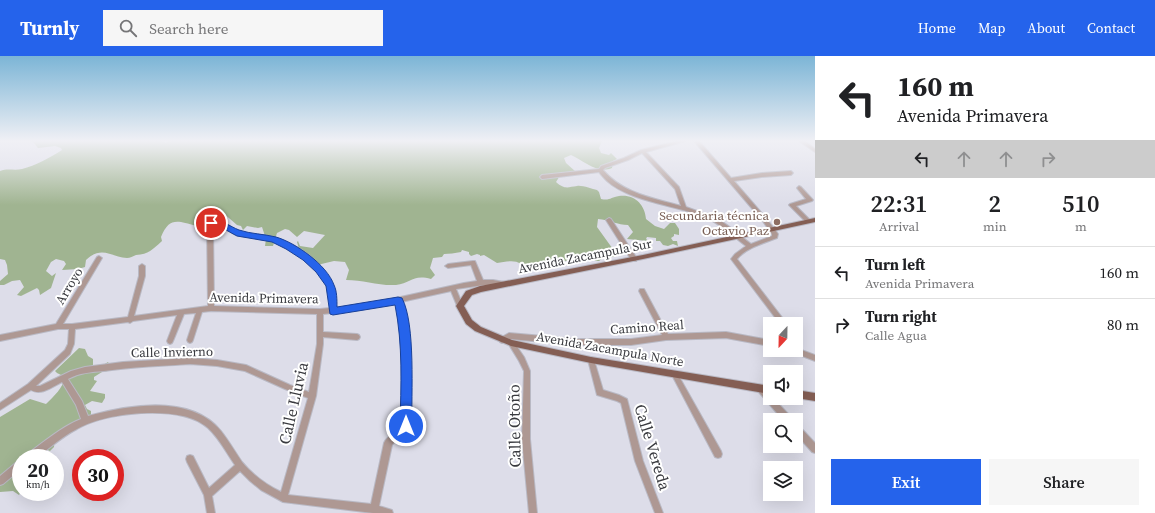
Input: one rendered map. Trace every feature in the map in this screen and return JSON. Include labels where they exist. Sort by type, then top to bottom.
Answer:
[{"type":"main road","name":"Avenida Zacampula Sur","points":[[460,306],[471,291],[634,259],[811,221]]},
{"type":"main road","name":"Avenida Zacampula Norte","points":[[460,306],[466,317],[478,329],[511,343],[591,360],[763,389]]},
{"type":"main road","points":[[803,395],[815,397]]},
{"type":"street","points":[[542,177],[600,170],[603,167],[616,162]]},
{"type":"street","points":[[653,162],[677,188],[684,208]]},
{"type":"street","points":[[715,162],[772,229],[775,237],[751,246],[735,257],[735,262],[755,285],[779,317]]},
{"type":"street","points":[[600,170],[609,181],[622,188],[647,198],[703,214],[718,222],[751,246]]},
{"type":"street","points":[[731,180],[791,173]]},
{"type":"street","points":[[799,188],[810,200],[792,205],[811,221]]},
{"type":"street","points":[[609,220],[634,259]]},
{"type":"street","points":[[211,308],[210,224],[217,222],[237,233],[274,240],[290,247],[306,258],[319,270],[330,286],[333,311]]},
{"type":"street","name":"Arroyo","points":[[58,326],[99,258]]},
{"type":"street","points":[[448,266],[473,263],[481,283]]},
{"type":"street","points":[[130,320],[142,276],[142,266]]},
{"type":"street","name":"Avenida Primavera","points":[[0,338],[58,326],[72,327],[211,308],[320,312],[333,311],[398,300],[481,283],[490,282],[502,284]]},
{"type":"street","points":[[453,289],[460,306]]},
{"type":"street","points":[[642,291],[666,338]]},
{"type":"street","points":[[374,508],[388,443],[390,439],[401,434],[406,426],[406,353],[404,325],[398,300]]},
{"type":"street","points":[[190,340],[200,309]]},
{"type":"street","points":[[170,341],[180,312]]},
{"type":"street","name":"Calle Lluvia","points":[[283,498],[312,396],[320,334],[320,312]]},
{"type":"street","points":[[0,407],[31,386],[68,352],[71,344],[72,327]]},
{"type":"street","points":[[320,334],[357,337]]},
{"type":"street","name":"Camino Real","points":[[502,340],[509,336],[569,342],[631,342],[666,338],[726,335],[763,341]]},
{"type":"street","name":"Calle Otoño","points":[[511,343],[522,359],[527,371],[526,439],[533,513]]},
{"type":"street","points":[[803,353],[815,358]]},
{"type":"street","name":"Calle Vereda","points":[[591,360],[600,394],[619,398],[624,401],[639,461],[659,513]]},
{"type":"street","name":"Calle Invierno","points":[[31,386],[35,389],[41,389],[85,370],[123,365],[190,361],[210,362],[246,368],[288,388],[312,396]]},
{"type":"street","points":[[675,375],[718,454]]},
{"type":"street","points":[[64,378],[79,403],[86,421]]},
{"type":"street","points":[[760,388],[782,413]]},
{"type":"street","points":[[41,449],[55,439],[86,421],[124,412],[153,410],[183,412],[192,414],[202,419],[219,434],[240,465],[250,476],[283,498],[324,504],[374,508],[389,513]]},
{"type":"street","points":[[803,436],[815,449]]},
{"type":"street","points":[[190,459],[208,494],[211,513]]},
{"type":"street","points":[[208,494],[240,465]]},
{"type":"street","points":[[0,481],[12,471]]},
{"type":"green space","points":[[40,162],[566,162],[576,172],[576,174],[566,172],[561,174],[556,182],[559,185],[564,187],[582,186],[597,190],[601,199],[606,200],[616,196],[625,196],[634,199],[644,209],[646,219],[655,226],[664,229],[670,223],[675,223],[679,229],[679,235],[674,234],[671,238],[673,241],[677,241],[678,246],[673,244],[668,246],[663,245],[660,241],[656,241],[656,238],[647,237],[646,239],[649,241],[627,239],[633,232],[628,225],[598,219],[597,227],[615,252],[614,257],[605,256],[599,261],[596,261],[573,257],[556,264],[537,266],[532,271],[518,262],[509,261],[497,263],[484,255],[480,256],[477,254],[471,256],[469,252],[462,250],[461,252],[444,254],[442,257],[433,258],[430,268],[435,275],[431,279],[416,278],[401,284],[383,285],[346,280],[349,270],[345,262],[334,261],[313,266],[305,258],[302,249],[299,249],[297,242],[298,241],[300,246],[313,248],[325,235],[304,231],[297,237],[289,230],[285,229],[277,233],[273,246],[265,246],[266,239],[262,227],[258,228],[247,226],[243,230],[241,226],[237,225],[222,212],[196,226],[178,222],[170,224],[167,226],[161,237],[162,241],[153,249],[144,254],[127,258],[106,253],[97,253],[86,260],[85,267],[62,270],[66,264],[64,261],[56,259],[51,262],[46,271],[52,276],[56,273],[51,288],[40,295],[37,288],[21,296],[17,295],[24,287],[20,280],[0,285],[0,281],[8,274],[5,260],[0,259],[0,171],[27,168]]},
{"type":"green space","points":[[584,162],[613,162],[612,168],[601,169]]},
{"type":"green space","points":[[79,348],[85,349],[88,356],[93,359],[93,366],[100,367],[108,362],[110,366],[108,371],[102,372],[94,377],[94,380],[97,381],[90,391],[105,394],[105,398],[102,403],[92,401],[85,405],[87,409],[91,411],[91,415],[87,419],[55,437],[54,447],[52,449],[41,447],[39,449],[12,449],[12,491],[0,492],[0,417],[30,399],[46,404],[58,392],[64,381],[65,377],[55,371]]},
{"type":"place","name":"Secundaria técnica Octavio Paz","points":[[777,222]]},
{"type":"route","points":[[211,223],[217,222],[237,233],[274,240],[290,247],[306,258],[327,279],[332,291],[333,311],[398,300],[404,325],[406,353],[406,426]]}]
